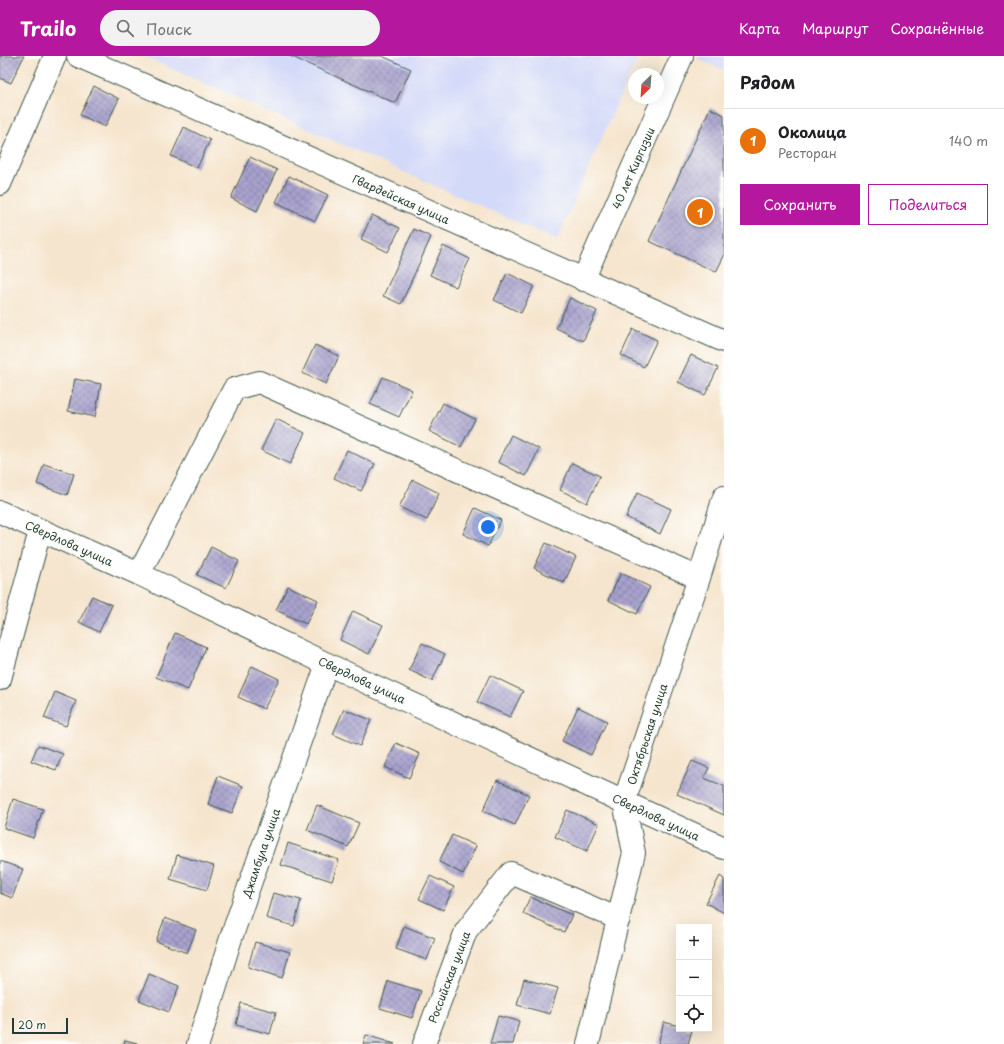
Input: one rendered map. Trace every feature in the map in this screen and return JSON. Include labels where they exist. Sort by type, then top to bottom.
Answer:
[{"type":"street","points":[[0,184],[55,56]]},
{"type":"street","name":"Гвардейская улица","points":[[78,56],[724,342]]},
{"type":"street","name":"40 лет Киргизии","points":[[583,280],[682,56]]},
{"type":"street","points":[[139,574],[234,389],[259,382],[699,578]]},
{"type":"street","name":"Октябрьская улица","points":[[588,1044],[634,853],[624,802],[699,578],[724,497]]},
{"type":"street","name":"Свердлова улица","points":[[0,512],[139,574],[327,664],[724,848]]},
{"type":"street","points":[[0,679],[40,531]]},
{"type":"street","name":"Джамбула улица","points":[[198,1044],[231,938],[327,664]]},
{"type":"street","name":"Российская улица","points":[[424,1044],[466,931],[511,873],[619,920]]},
{"type":"shaded area","points":[[143,56],[638,56],[633,68],[628,68],[628,79],[557,240]]},
{"type":"shaded area","points":[[699,56],[724,56],[724,70],[698,59]]},
{"type":"building","points":[[0,56],[24,56],[11,83],[0,78]]},
{"type":"building","points":[[290,56],[382,56],[411,69],[395,103]]},
{"type":"building","points":[[94,86],[119,99],[105,127],[80,115]]},
{"type":"building","points":[[710,108],[724,115],[724,256],[716,272],[649,241]]},
{"type":"building","points":[[184,127],[210,140],[197,168],[171,156]]},
{"type":"building","points":[[250,157],[277,170],[257,211],[231,198]]},
{"type":"building","points":[[289,176],[328,195],[315,221],[276,202]]},
{"type":"building","points":[[372,215],[400,228],[388,252],[361,239]]},
{"type":"building","points":[[414,229],[431,237],[401,304],[383,296]]},
{"type":"building","points":[[443,246],[470,259],[456,287],[430,275]]},
{"type":"building","points":[[507,273],[534,286],[521,313],[494,300]]},
{"type":"building","points":[[570,298],[597,311],[583,341],[556,328]]},
{"type":"building","points":[[633,329],[657,340],[644,367],[621,355]]},
{"type":"building","points":[[315,345],[339,356],[326,384],[302,373]]},
{"type":"building","points":[[691,355],[718,368],[705,395],[678,382]]},
{"type":"building","points":[[383,377],[412,390],[399,417],[370,404]]},
{"type":"building","points":[[75,379],[101,384],[95,417],[68,411]]},
{"type":"building","points":[[443,403],[475,419],[461,447],[429,431]]},
{"type":"building","points":[[276,419],[305,433],[290,464],[261,450]]},
{"type":"building","points":[[511,435],[539,449],[526,476],[498,462]]},
{"type":"building","points":[[347,450],[375,464],[361,491],[334,478]]},
{"type":"building","points":[[572,463],[600,476],[587,503],[560,490]]},
{"type":"building","points":[[44,464],[74,474],[67,495],[37,484]]},
{"type":"building","points":[[413,480],[439,493],[427,520],[399,507]]},
{"type":"building","points":[[637,493],[671,509],[660,534],[626,517]]},
{"type":"building","points":[[475,508],[501,520],[488,546],[463,534]]},
{"type":"building","points":[[546,543],[576,557],[564,583],[534,568]]},
{"type":"building","points":[[211,547],[239,561],[226,588],[197,575]]},
{"type":"building","points":[[621,573],[650,587],[637,614],[608,600]]},
{"type":"building","points":[[288,586],[318,600],[306,624],[276,610]]},
{"type":"building","points":[[92,596],[112,605],[99,632],[79,622]]},
{"type":"building","points":[[353,611],[383,625],[369,654],[340,640]]},
{"type":"building","points":[[175,633],[206,647],[188,690],[156,677]]},
{"type":"building","points":[[422,643],[445,654],[432,681],[409,670]]},
{"type":"building","points":[[252,666],[279,679],[264,709],[238,697]]},
{"type":"building","points":[[490,675],[523,691],[510,717],[477,702]]},
{"type":"building","points":[[55,692],[76,701],[66,726],[44,718]]},
{"type":"building","points":[[578,707],[607,721],[591,755],[562,741]]},
{"type":"building","points":[[344,709],[371,720],[360,746],[333,734]]},
{"type":"building","points":[[396,743],[420,754],[409,778],[385,767]]},
{"type":"building","points":[[38,745],[63,754],[56,770],[31,761]]},
{"type":"building","points":[[692,761],[709,768],[704,778],[724,786],[724,815],[677,794]]},
{"type":"building","points":[[218,776],[243,786],[232,813],[208,804]]},
{"type":"building","points":[[497,780],[529,795],[515,825],[483,811]]},
{"type":"building","points":[[13,799],[43,809],[33,838],[4,828]]},
{"type":"building","points":[[317,805],[359,823],[348,847],[307,830]]},
{"type":"building","points":[[567,810],[599,824],[587,851],[555,837]]},
{"type":"building","points":[[452,835],[476,846],[463,874],[439,862]]},
{"type":"building","points":[[288,843],[339,860],[332,881],[281,865]]},
{"type":"building","points":[[177,855],[214,866],[207,890],[170,879]]},
{"type":"building","points":[[0,861],[23,869],[12,898],[0,893]]},
{"type":"building","points":[[430,876],[454,887],[443,910],[419,899]]},
{"type":"building","points":[[720,876],[724,879],[724,913],[706,903]]},
{"type":"building","points":[[273,893],[301,900],[294,926],[266,918]]},
{"type":"building","points":[[530,897],[572,915],[564,932],[523,914]]},
{"type":"building","points":[[165,918],[196,930],[187,953],[156,941]]},
{"type":"building","points":[[404,926],[435,938],[427,960],[396,949]]},
{"type":"building","points":[[255,942],[290,952],[282,978],[248,967]]},
{"type":"building","points":[[149,974],[179,986],[169,1012],[139,1000]]},
{"type":"building","points":[[524,979],[558,988],[550,1014],[517,1005]]},
{"type":"building","points":[[388,981],[421,991],[412,1018],[380,1008]]},
{"type":"building","points":[[241,1003],[276,1012],[270,1034],[236,1025]]},
{"type":"building","points":[[498,1016],[519,1021],[513,1044],[490,1044]]},
{"type":"building","points":[[664,1022],[676,1025],[676,1032],[691,1032],[688,1044],[658,1044]]},
{"type":"building","points":[[366,1035],[395,1044],[363,1044]]},
{"type":"building","points":[[125,1040],[137,1043],[137,1044],[124,1044]]},
{"type":"place","name":"Околица","points":[[700,212]]}]
